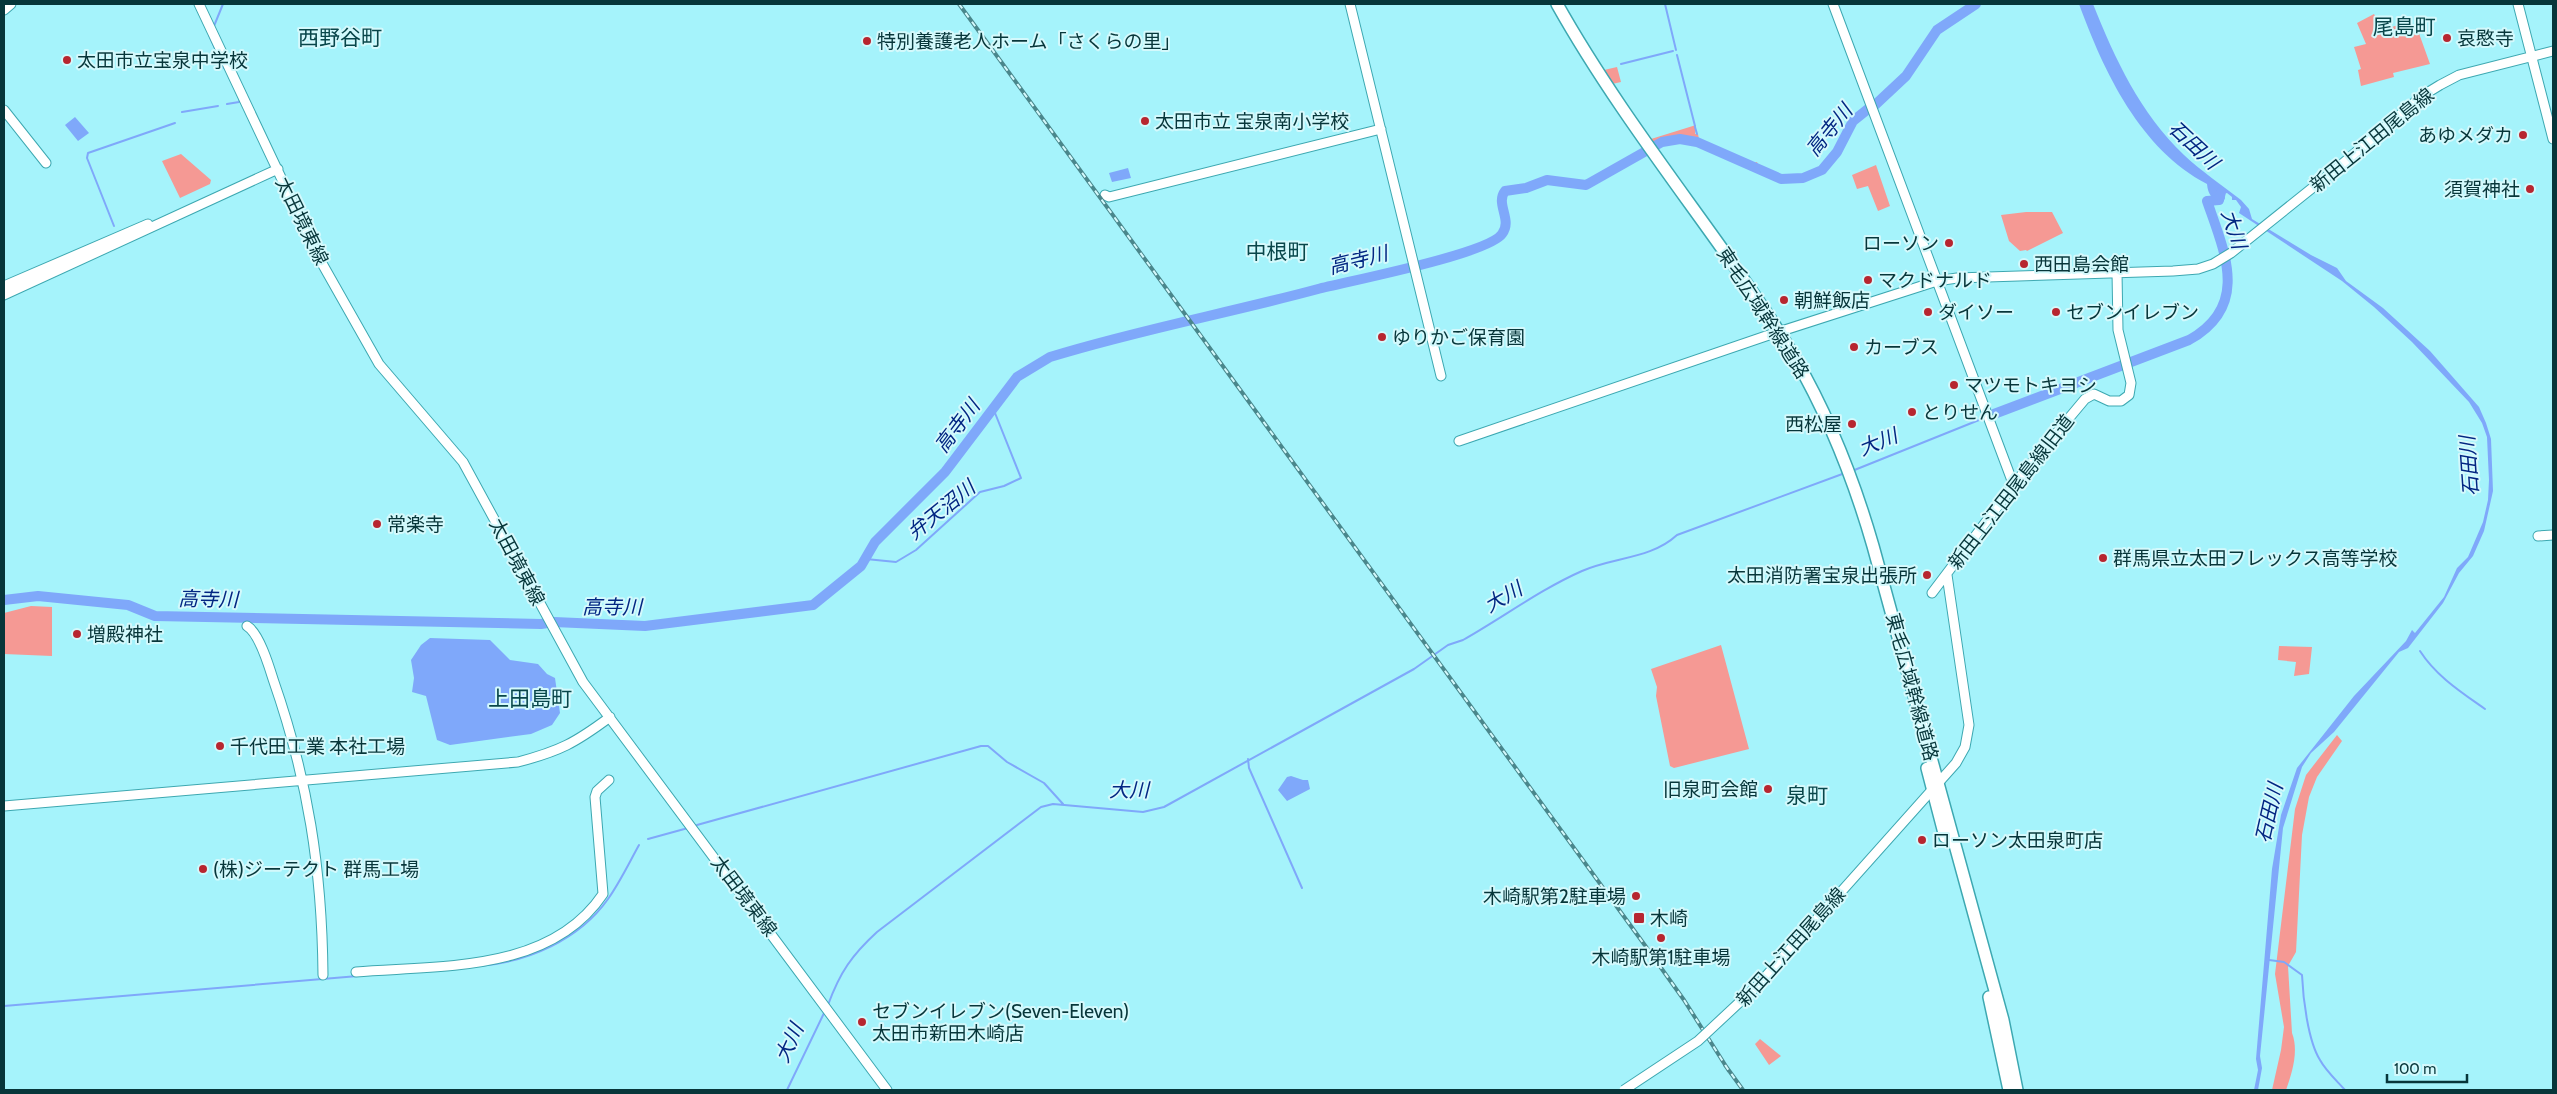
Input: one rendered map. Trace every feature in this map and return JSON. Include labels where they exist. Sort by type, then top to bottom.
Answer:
[{"type":"highway","name":"東毛広域幹線道路","points":[[1550,4],[1590,74],[1776,333],[1814,393],[1872,539],[1975,939],[2009,1090]]},
{"type":"highway","name":"東毛広域幹線道路","points":[[1557,4],[1646,150]]},
{"type":"highway","name":"東毛広域幹線道路","points":[[1935,786],[1993,986],[2011,1053],[2017,1090]]},
{"type":"highway","points":[[1993,986],[1993,1000],[1998,1017],[1995,1023]]},
{"type":"street","points":[[4,10],[11,4]]},
{"type":"street","name":"太田境東線","points":[[199,4],[335,289],[361,334],[397,388],[463,462],[548,621],[583,682],[887,1090]]},
{"type":"street","points":[[1350,4],[1441,376]]},
{"type":"street","points":[[1833,4],[2014,486]]},
{"type":"street","points":[[2518,4],[2553,139]]},
{"type":"street","name":"新田上江田尾島線","points":[[2118,272],[2189,270],[2217,262],[2257,234],[2422,96],[2459,75],[2553,51]]},
{"type":"street","points":[[4,110],[46,163]]},
{"type":"street","points":[[1105,195],[1109,197],[1118,195],[1381,129]]},
{"type":"street","points":[[4,295],[278,169]]},
{"type":"street","points":[[4,286],[116,236],[223,195]]},
{"type":"street","points":[[1459,441],[1776,333],[1937,281],[1957,278],[2118,272]]},
{"type":"street","name":"新田上江田尾島線旧道","points":[[1935,786],[1960,758],[1968,738],[1968,716],[1946,575],[2014,486],[2085,399],[2094,394],[2116,402],[2126,399],[2131,388],[2122,357],[2117,317],[2118,272]]},
{"type":"street","points":[[2538,536],[2553,535]]},
{"type":"street","points":[[1946,575],[1932,592],[1945,594],[1951,608]]},
{"type":"street","points":[[247,626],[254,633],[269,667],[288,722],[303,780],[317,857],[323,918],[324,975]]},
{"type":"street","points":[[4,806],[518,762],[553,752],[576,742],[610,717]]},
{"type":"street","points":[[356,972],[501,959],[534,948],[574,926],[590,911],[603,894],[595,797],[597,791],[609,780]]},
{"type":"street","name":"新田上江田尾島線","points":[[1624,1090],[1698,1041],[1758,985],[1935,786]]},
{"type":"shaded area","points":[[2374,14],[2383,30],[2398,25],[2400,28],[2416,25],[2430,64],[2393,73],[2394,77],[2361,86],[2358,70],[2361,69],[2354,47],[2366,44],[2357,23]]},
{"type":"shaded area","points":[[1617,67],[1621,82],[1612,84],[1604,70]]},
{"type":"shaded area","points":[[1696,125],[1695,134],[1698,134],[1699,139],[1716,146],[1680,137],[1667,138],[1654,143],[1651,139]]},
{"type":"shaded area","points":[[1725,150],[1754,163],[1757,162],[1759,167],[1734,155]]},
{"type":"shaded area","points":[[181,154],[211,180],[210,184],[180,198],[162,161]]},
{"type":"shaded area","points":[[1876,165],[1890,206],[1878,211],[1868,186],[1857,189],[1852,175]]},
{"type":"shaded area","points":[[2026,212],[2052,212],[2063,233],[2027,251],[2020,251],[2009,241],[2001,215]]},
{"type":"shaded area","points":[[31,606],[52,607],[52,656],[4,654],[4,613]]},
{"type":"shaded area","points":[[1721,645],[1749,749],[1674,768],[1670,766],[1656,696],[1657,687],[1651,669]]},
{"type":"shaded area","points":[[2279,646],[2312,647],[2309,674],[2294,676],[2296,662],[2278,660]]},
{"type":"shaded area","points":[[2337,735],[2342,741],[2317,777],[2309,797],[2302,835],[2296,952],[2288,966],[2292,1033],[2295,1047],[2294,1062],[2286,1090],[2272,1090],[2284,1027],[2275,974],[2295,809],[2306,775]]},
{"type":"shaded area","points":[[1760,1039],[1781,1056],[1769,1065],[1755,1044]]},
{"type":"water","points":[[2079,4],[2093,4],[2110,45],[2130,84],[2168,139],[2204,172],[2241,200],[2249,209],[2252,219],[2311,255],[2337,268],[2346,281],[2383,308],[2430,351],[2479,407],[2491,439],[2493,491],[2484,531],[2473,556],[2459,573],[2443,603],[2408,648],[2399,652],[2334,732],[2311,753],[2302,767],[2283,828],[2260,1056],[2262,1068],[2258,1090],[2254,1090],[2258,1070],[2256,1059],[2272,869],[2281,815],[2297,768],[2354,696],[2406,641],[2412,630],[2415,633],[2444,597],[2457,568],[2468,557],[2483,522],[2488,500],[2487,437],[2482,423],[2469,402],[2412,342],[2374,307],[2342,281],[2239,213],[2241,207],[2227,193],[2223,194],[2225,198],[2222,204],[2216,200],[2208,191],[2207,184],[2183,169],[2162,151],[2144,130],[2113,82],[2100,56]]},
{"type":"water","points":[[75,117],[89,133],[78,141],[65,125]]},
{"type":"water","points":[[1128,168],[1131,178],[1112,182],[1109,173]]},
{"type":"water","points":[[430,638],[490,640],[510,660],[538,664],[547,674],[555,678],[560,713],[552,725],[531,734],[450,745],[437,740],[426,696],[412,692],[414,678],[411,660],[421,645]]},
{"type":"water","points":[[1291,776],[1308,780],[1310,789],[1287,801],[1278,790],[1287,777]]},
{"type":"waterway","points":[[214,26],[223,4]]},
{"type":"waterway","points":[[1665,4],[1676,50]]},
{"type":"waterway","name":"高寺川","points":[[1875,105],[1906,76],[1937,30],[1976,4]]},
{"type":"waterway","points":[[209,35],[224,68]]},
{"type":"waterway","points":[[1621,64],[1673,51]]},
{"type":"waterway","points":[[1677,55],[1695,126]]},
{"type":"waterway","points":[[227,104],[239,102],[240,99]]},
{"type":"waterway","points":[[182,112],[218,106]]},
{"type":"waterway","name":"高寺川","points":[[4,600],[38,596],[128,605],[155,616],[541,624],[554,622],[645,626],[813,605],[861,566],[875,542],[945,472],[1017,377],[1050,357],[1150,330],[1416,266],[1472,250],[1491,242],[1502,234],[1505,229],[1506,223],[1502,201],[1505,191],[1526,188],[1547,180],[1586,185],[1662,142],[1680,139],[1697,142],[1781,179],[1803,178],[1822,170],[1837,152],[1853,121],[1868,109]]},
{"type":"waterway","points":[[114,226],[87,158],[88,153],[175,123]]},
{"type":"waterway","points":[[1695,127],[1697,134]]},
{"type":"waterway","name":"大川","points":[[1994,414],[2189,340],[2208,326],[2220,311],[2226,295],[2228,277],[2220,240],[2207,201],[2219,200],[2221,192]]},
{"type":"waterway","name":"弁天沼川","points":[[866,559],[896,562],[916,550],[980,492],[1004,486],[1021,478],[993,408]]},
{"type":"waterway","name":"大川","points":[[1852,471],[1984,418]]},
{"type":"waterway","name":"大川","points":[[828,1005],[842,973],[860,948],[877,932],[1041,807],[1053,804],[1143,812],[1164,807],[1414,669],[1448,645],[1463,640],[1567,578],[1594,566],[1656,549],[1677,535],[1845,473]]},
{"type":"waterway","points":[[2420,651],[2441,676],[2485,709]]},
{"type":"waterway","points":[[697,825],[981,746],[988,746],[1007,762],[1044,783],[1063,804]]},
{"type":"waterway","points":[[1248,759],[1249,768],[1302,888]]},
{"type":"waterway","points":[[648,839],[688,828]]},
{"type":"waterway","points":[[479,966],[516,960],[534,954],[567,937],[582,926],[608,899],[639,845]]},
{"type":"waterway","points":[[2269,960],[2284,962],[2302,975],[2307,1019],[2312,1042],[2325,1068],[2345,1090]]},
{"type":"waterway","points":[[4,1006],[358,976]]},
{"type":"waterway","name":"大川","points":[[787,1090],[825,1011]]},
{"type":"railway","points":[[959,4],[1644,944],[1684,1000],[1729,1071]]},
{"type":"railway","points":[[1725,1065],[1743,1090]]},
{"type":"place","name":"哀愍寺","points":[[2447,38]]},
{"type":"place","name":"特別養護老人ホーム「さくらの里」","points":[[867,41]]},
{"type":"place","name":"太田市立宝泉中学校","points":[[67,60]]},
{"type":"place","name":"太田市立 宝泉南小学校","points":[[1145,121]]},
{"type":"place","name":"あゆメダカ","points":[[2523,135]]},
{"type":"place","name":"須賀神社","points":[[2530,189]]},
{"type":"place","name":"ローソン","points":[[1949,243]]},
{"type":"place","name":"西田島会館","points":[[2024,264]]},
{"type":"place","name":"マクドナルド","points":[[1868,280]]},
{"type":"place","name":"朝鮮飯店","points":[[1784,300]]},
{"type":"place","name":"ダイソー","points":[[1928,312]]},
{"type":"place","name":"セブンイレブン","points":[[2056,312]]},
{"type":"place","name":"ゆりかご保育園","points":[[1382,337]]},
{"type":"place","name":"カーブス","points":[[1854,347]]},
{"type":"place","name":"マツモトキヨシ","points":[[1954,385]]},
{"type":"place","name":"とりせん","points":[[1912,412]]},
{"type":"place","name":"西松屋","points":[[1852,424]]},
{"type":"place","name":"常楽寺","points":[[377,524]]},
{"type":"place","name":"群馬県立太田フレックス高等学校","points":[[2103,558]]},
{"type":"place","name":"太田消防署宝泉出張所","points":[[1927,575]]},
{"type":"place","name":"増殿神社","points":[[77,634]]},
{"type":"place","name":"千代田工業 本社工場","points":[[220,746]]},
{"type":"place","name":"旧泉町会館","points":[[1768,789]]},
{"type":"place","name":"ローソン太田泉町店","points":[[1922,840]]},
{"type":"place","name":"(株)ジーテクト 群馬工場","points":[[203,869]]},
{"type":"place","name":"木崎駅第2駐車場","points":[[1636,896]]},
{"type":"place","name":"木崎","points":[[1639,918]]},
{"type":"place","name":"木崎駅第1駐車場","points":[[1661,938]]},
{"type":"place","name":"セブンイレブン(Seven-Eleven) 太田市新田木崎店","points":[[862,1022]]},
{"type":"district","name":"尾島町","points":[[2404,26]]},
{"type":"district","name":"西野谷町","points":[[340,37]]},
{"type":"district","name":"中根町","points":[[1277,251]]},
{"type":"district","name":"上田島町","points":[[530,698]]},
{"type":"district","name":"泉町","points":[[1807,795]]},
{"type":"water label","name":"石田川","points":[[2194,145]]},
{"type":"water label","name":"石田川","points":[[2469,466]]},
{"type":"water label","name":"石田川","points":[[2269,813]]}]
